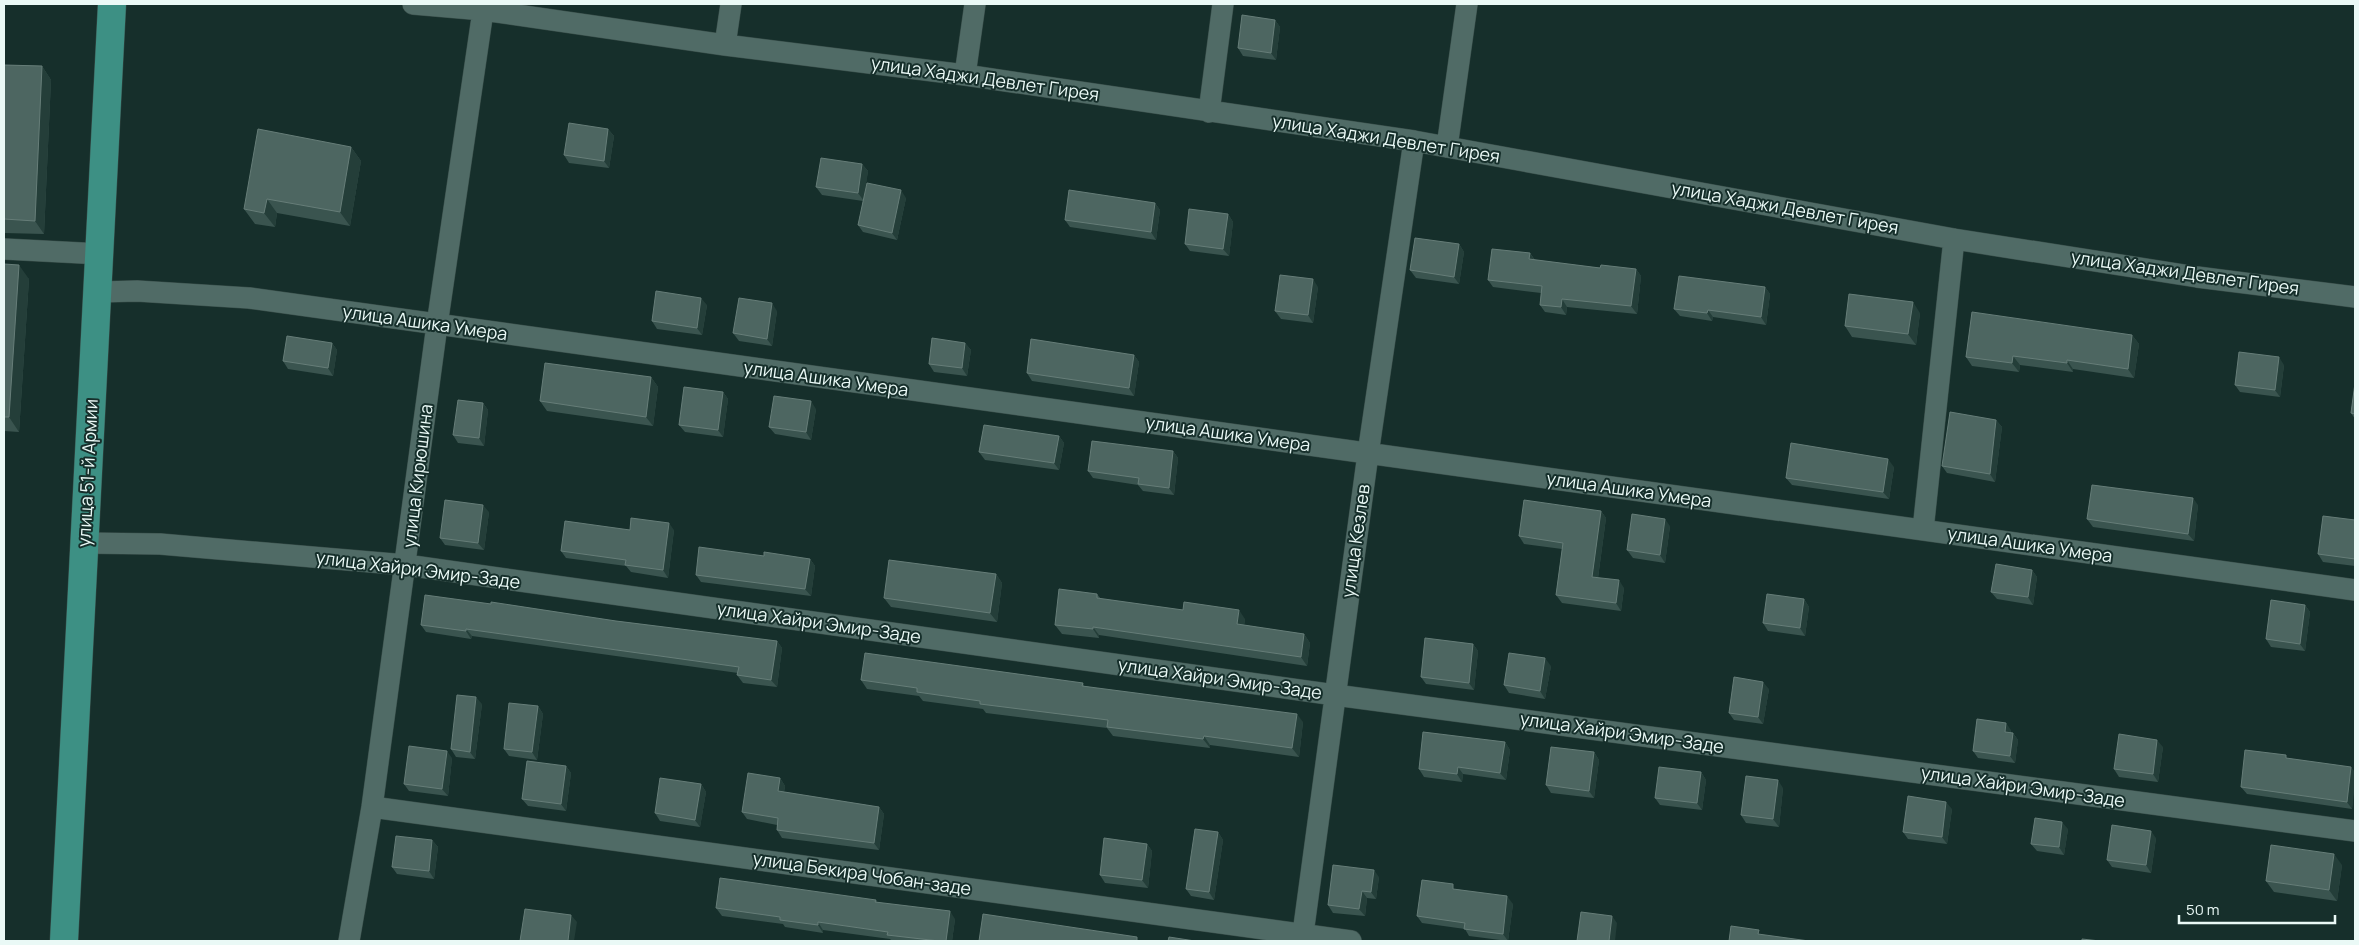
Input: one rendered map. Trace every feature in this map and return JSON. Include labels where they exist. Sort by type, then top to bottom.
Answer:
[{"type":"main road","name":"улица 51-й Армии","points":[[64,941],[101,254],[112,4]]},
{"type":"street","name":"улица Хаджи Девлет Гирея","points":[[413,4],[484,7],[726,45],[965,75],[1414,141],[1954,239],[2197,278],[2355,297]]},
{"type":"street","points":[[726,45],[731,4]]},
{"type":"street","points":[[965,75],[975,4]]},
{"type":"street","points":[[1209,112],[1223,4]]},
{"type":"street","points":[[1447,147],[1467,4]]},
{"type":"street","name":"улица Кирюшина","points":[[349,941],[372,807],[437,325],[484,7]]},
{"type":"street","name":"улица Кезлев","points":[[1302,938],[1368,454],[1414,141]]},
{"type":"street","points":[[1923,530],[1954,239]]},
{"type":"street","points":[[4,249],[101,254]]},
{"type":"street","name":"улица Ашика Умера","points":[[99,292],[137,291],[249,298],[2355,590]]},
{"type":"street","name":"улица Хайри Эмир-Заде","points":[[84,543],[160,544],[406,565],[1335,695],[2355,832]]},
{"type":"street","name":"улица Бекира Чобан-заде","points":[[372,807],[1302,938],[1351,941]]},
{"type":"building","points":[[1242,15],[1275,20],[1271,53],[1238,48]]},
{"type":"building","points":[[4,65],[42,66],[35,221],[4,219]]},
{"type":"building","points":[[569,123],[608,129],[604,161],[564,155]]},
{"type":"building","points":[[258,129],[351,147],[340,212],[267,199],[264,213],[244,209]]},
{"type":"building","points":[[821,158],[862,164],[858,193],[816,187]]},
{"type":"building","points":[[867,183],[901,190],[892,233],[858,225]]},
{"type":"building","points":[[1069,190],[1155,203],[1151,232],[1065,220]]},
{"type":"building","points":[[1189,209],[1228,214],[1223,249],[1185,244]]},
{"type":"building","points":[[1415,238],[1459,244],[1454,277],[1410,270]]},
{"type":"building","points":[[1492,249],[1530,253],[1529,259],[1600,268],[1601,265],[1636,269],[1631,306],[1562,299],[1561,307],[1540,305],[1542,286],[1488,280]]},
{"type":"building","points":[[4,264],[19,265],[9,417],[4,417]]},
{"type":"building","points":[[1280,275],[1313,279],[1308,315],[1275,311]]},
{"type":"building","points":[[1679,276],[1765,287],[1761,317],[1708,310],[1707,313],[1674,309]]},
{"type":"building","points":[[656,291],[701,298],[697,328],[652,321]]},
{"type":"building","points":[[1849,294],[1913,302],[1908,334],[1845,326]]},
{"type":"building","points":[[739,298],[772,303],[767,339],[733,333]]},
{"type":"building","points":[[1972,312],[2132,335],[2128,369],[2067,360],[2067,363],[2013,356],[2012,363],[1966,357]]},
{"type":"building","points":[[287,336],[332,343],[328,368],[283,361]]},
{"type":"building","points":[[932,338],[965,343],[962,368],[929,364]]},
{"type":"building","points":[[1031,339],[1134,355],[1129,388],[1027,373]]},
{"type":"building","points":[[2239,352],[2279,357],[2275,390],[2235,385]]},
{"type":"building","points":[[545,363],[651,377],[646,417],[540,401]]},
{"type":"building","points":[[2355,383],[2355,414],[2351,413]]},
{"type":"building","points":[[684,387],[723,392],[718,430],[679,425]]},
{"type":"building","points":[[774,396],[811,401],[806,432],[769,427]]},
{"type":"building","points":[[458,400],[483,403],[479,438],[453,435]]},
{"type":"building","points":[[1950,412],[1996,420],[1990,474],[1942,466]]},
{"type":"building","points":[[984,425],[1059,436],[1054,463],[979,452]]},
{"type":"building","points":[[1092,441],[1173,451],[1169,488],[1138,484],[1139,478],[1088,471]]},
{"type":"building","points":[[1791,443],[1888,459],[1883,492],[1786,478]]},
{"type":"building","points":[[2092,485],[2193,498],[2188,534],[2087,519]]},
{"type":"building","points":[[445,500],[483,505],[478,543],[440,538]]},
{"type":"building","points":[[1524,500],[1601,511],[1592,577],[1619,580],[1616,603],[1556,595],[1563,543],[1519,536]]},
{"type":"building","points":[[1632,514],[1665,519],[1660,555],[1627,550]]},
{"type":"building","points":[[2323,516],[2355,520],[2355,559],[2318,554]]},
{"type":"building","points":[[631,518],[669,523],[663,570],[625,565],[626,560],[561,551],[565,521],[630,530]]},
{"type":"building","points":[[699,547],[764,556],[764,552],[810,559],[805,589],[696,575]]},
{"type":"building","points":[[889,560],[996,574],[990,613],[884,598]]},
{"type":"building","points":[[1996,564],[2032,570],[2028,597],[1991,592]]},
{"type":"building","points":[[1059,589],[1097,594],[1097,598],[1183,610],[1184,602],[1239,610],[1237,624],[1304,634],[1301,657],[1093,627],[1093,629],[1055,625]]},
{"type":"building","points":[[1767,594],[1804,599],[1800,628],[1763,623]]},
{"type":"building","points":[[425,595],[491,604],[491,602],[616,621],[777,641],[771,680],[737,675],[739,667],[466,629],[466,631],[421,625]]},
{"type":"building","points":[[2271,600],[2305,605],[2300,644],[2266,639]]},
{"type":"building","points":[[1425,638],[1473,644],[1469,683],[1421,677]]},
{"type":"building","points":[[865,653],[1083,683],[1082,686],[1297,714],[1292,748],[1204,736],[1203,739],[1107,727],[1108,720],[980,704],[980,701],[917,692],[917,688],[861,680]]},
{"type":"building","points":[[1509,653],[1545,658],[1540,691],[1504,685]]},
{"type":"building","points":[[1734,677],[1763,682],[1758,717],[1729,713]]},
{"type":"building","points":[[457,695],[476,697],[470,752],[451,749]]},
{"type":"building","points":[[509,703],[538,706],[532,752],[504,749]]},
{"type":"building","points":[[1977,719],[2006,723],[2005,732],[2013,733],[2010,756],[1973,751]]},
{"type":"building","points":[[1423,732],[1505,742],[1500,773],[1458,767],[1457,774],[1419,769]]},
{"type":"building","points":[[2119,734],[2157,740],[2153,774],[2114,769]]},
{"type":"building","points":[[409,746],[447,751],[442,789],[404,784]]},
{"type":"building","points":[[1551,747],[1594,752],[1589,791],[1546,785]]},
{"type":"building","points":[[2245,750],[2286,755],[2286,758],[2351,767],[2347,802],[2241,787]]},
{"type":"building","points":[[527,761],[566,766],[561,804],[522,799]]},
{"type":"building","points":[[1659,767],[1701,772],[1697,803],[1655,798]]},
{"type":"building","points":[[748,773],[780,778],[778,791],[879,807],[874,843],[777,830],[778,818],[742,812]]},
{"type":"building","points":[[1746,776],[1778,780],[1773,819],[1741,815]]},
{"type":"building","points":[[660,778],[701,784],[695,820],[655,813]]},
{"type":"building","points":[[1908,796],[1946,802],[1942,837],[1903,832]]},
{"type":"building","points":[[2035,818],[2062,822],[2059,847],[2031,844]]},
{"type":"building","points":[[2112,825],[2151,831],[2146,865],[2107,860]]},
{"type":"building","points":[[1195,829],[1218,832],[1209,892],[1186,889]]},
{"type":"building","points":[[396,836],[432,840],[429,871],[392,867]]},
{"type":"building","points":[[1104,838],[1147,844],[1142,880],[1100,875]]},
{"type":"building","points":[[2271,845],[2334,854],[2329,890],[2266,881]]},
{"type":"building","points":[[1333,865],[1374,870],[1371,892],[1362,891],[1359,909],[1328,905]]},
{"type":"building","points":[[720,878],[876,900],[875,902],[950,911],[946,941],[887,935],[888,932],[818,922],[818,925],[780,920],[780,917],[716,908]]},
{"type":"building","points":[[1422,880],[1453,884],[1453,889],[1507,896],[1503,934],[1464,929],[1465,923],[1417,916]]},
{"type":"building","points":[[525,909],[571,915],[568,941],[520,941]]},
{"type":"building","points":[[1581,912],[1612,916],[1609,941],[1577,941]]},
{"type":"building","points":[[983,914],[1137,937],[1137,941],[979,941]]},
{"type":"building","points":[[1731,926],[1759,930],[1758,934],[1809,941],[1729,941]]},
{"type":"building","points":[[1169,937],[1195,941],[1168,941]]},
{"type":"building","points":[[2082,939],[2100,941],[2082,941]]}]
